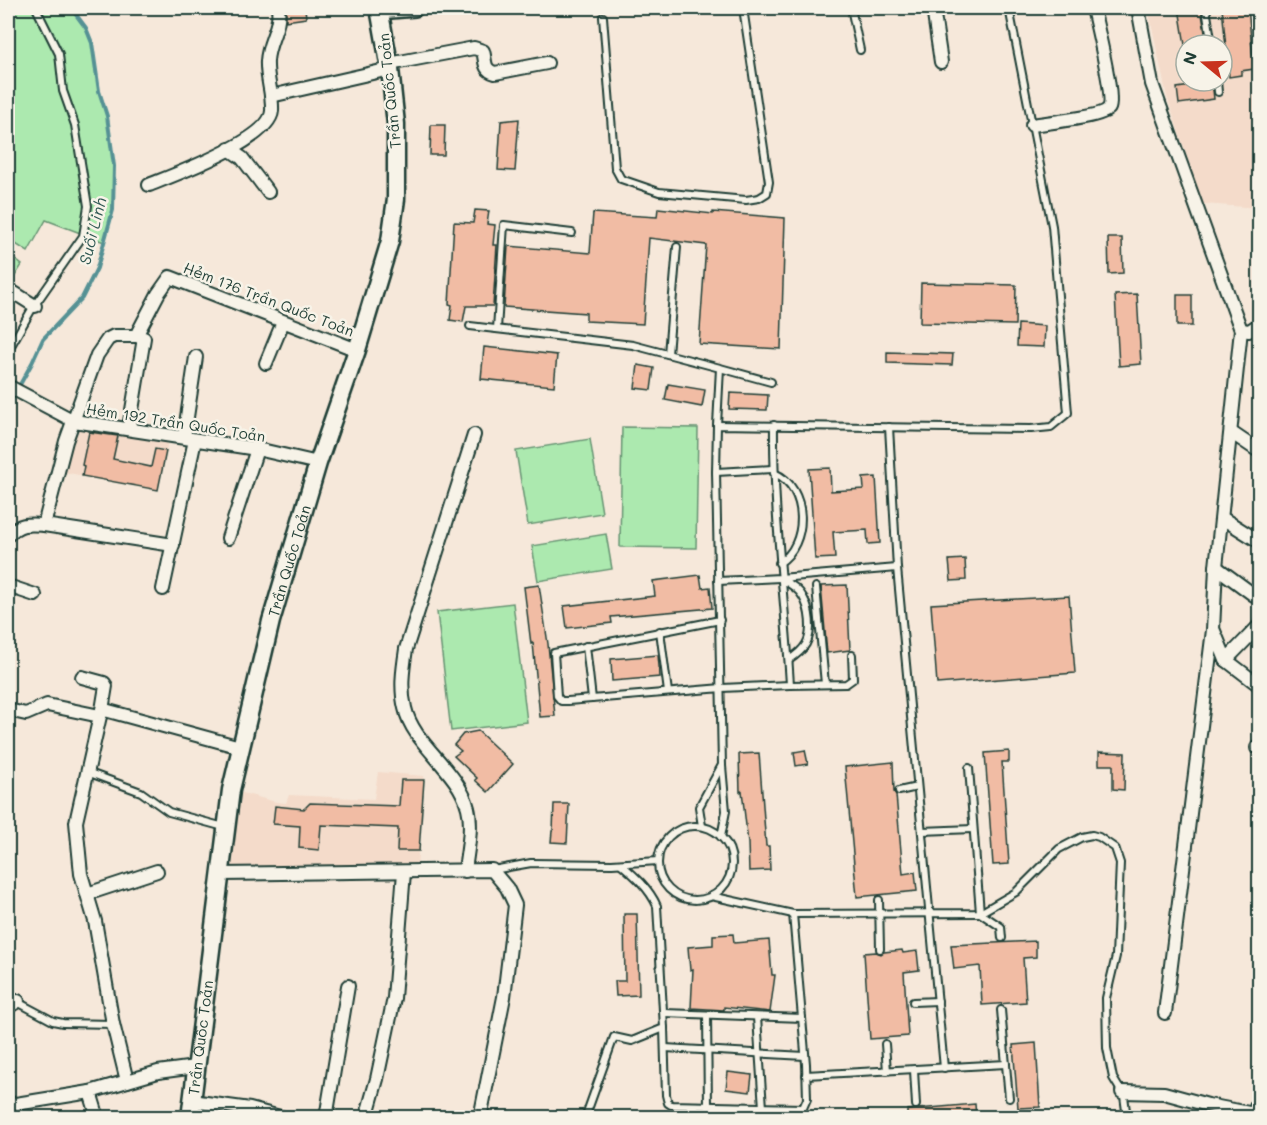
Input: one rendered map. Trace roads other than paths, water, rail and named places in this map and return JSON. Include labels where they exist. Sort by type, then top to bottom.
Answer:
[{"type":"main road","name":"Trần Quốc Toản","points":[[191,1109],[231,790],[240,747],[271,621],[318,463],[357,350],[390,241],[396,199],[396,124],[379,9]]},
{"type":"street","points":[[149,185],[202,165],[266,125],[272,113],[267,58],[278,24],[278,8]]},
{"type":"street","points":[[379,9],[414,8]]},
{"type":"street","points":[[933,8],[941,62]]},
{"type":"street","points":[[1032,125],[1095,114],[1109,107],[1110,91],[1093,8]]},
{"type":"street","points":[[1138,8],[1152,84],[1252,330],[1232,433],[1216,567],[1213,630],[1165,1013]]},
{"type":"street","points":[[271,96],[389,66],[474,48],[483,51],[485,68],[488,72],[495,74],[547,63]]},
{"type":"street","points":[[229,150],[242,158],[268,192]]},
{"type":"street","name":"Hẻm 176 Trần Quốc Toản","points":[[136,336],[158,294],[170,277],[357,350]]},
{"type":"street","points":[[8,289],[35,306]]},
{"type":"street","points":[[266,363],[283,322]]},
{"type":"street","points":[[44,525],[66,441],[97,355],[103,345],[114,336],[144,338],[129,428]]},
{"type":"street","points":[[163,589],[173,545],[190,438],[196,357]]},
{"type":"street","name":"Hẻm 192 Trần Quốc Toản","points":[[8,386],[74,421],[257,449],[318,463]]},
{"type":"street","points":[[1232,433],[1260,452]]},
{"type":"street","points":[[465,872],[470,818],[468,806],[448,771],[412,726],[405,710],[401,684],[406,649],[474,435]]},
{"type":"street","points":[[228,538],[257,449]]},
{"type":"street","points":[[1222,518],[1260,542]]},
{"type":"street","points":[[8,535],[17,526],[25,523],[173,545]]},
{"type":"street","points":[[1216,567],[1254,595]]},
{"type":"street","points":[[8,586],[35,595]]},
{"type":"street","points":[[1226,660],[1260,625]]},
{"type":"street","points":[[1213,630],[1226,660],[1260,686]]},
{"type":"street","points":[[82,677],[104,683],[106,686],[76,822],[81,874],[95,921],[113,1024],[127,1081]]},
{"type":"street","points":[[8,710],[26,714],[47,705],[101,713],[240,747]]},
{"type":"street","points":[[220,873],[492,870],[507,888],[515,905],[504,997],[480,1118]]},
{"type":"street","points":[[87,894],[157,871]]},
{"type":"street","points":[[366,1118],[377,1079],[394,998],[404,872]]},
{"type":"street","points":[[326,1118],[348,986]]},
{"type":"street","points":[[17,1118],[12,1104],[90,1092],[158,1072],[195,1067]]},
{"type":"street","points":[[90,1092],[98,1118]]},
{"type":"street","points":[[1122,1092],[1164,1092],[1254,1116],[1260,1094]]},
{"type":"street","points":[[191,1109],[250,1109],[284,1118]]},
{"type":"lane","points":[[8,351],[35,306],[83,236],[88,206],[75,125],[63,91],[59,54],[36,8]]},
{"type":"lane","points":[[603,17],[615,168],[621,179],[659,192],[746,200],[759,198],[767,193],[769,182],[743,8]]},
{"type":"lane","points":[[851,8],[860,50]]},
{"type":"lane","points":[[717,425],[1031,429],[1051,427],[1068,413],[1052,226],[1009,8]]},
{"type":"lane","points":[[1206,8],[1210,33]]},
{"type":"lane","points":[[497,329],[504,225],[572,233]]},
{"type":"lane","points":[[668,354],[677,248]]},
{"type":"lane","points":[[470,326],[633,345],[771,382]]},
{"type":"lane","points":[[720,368],[716,472],[722,765],[726,811],[722,837]]},
{"type":"lane","points":[[774,425],[773,471],[790,685]]},
{"type":"lane","points":[[889,427],[897,568],[944,1068]]},
{"type":"lane","points":[[716,472],[773,471],[790,485],[799,501],[801,516],[799,536],[789,557],[779,563]]},
{"type":"lane","points":[[718,581],[897,568]]},
{"type":"lane","points":[[780,578],[803,596],[810,627],[807,643],[799,654],[789,660]]},
{"type":"lane","points":[[816,587],[825,684]]},
{"type":"lane","points":[[720,620],[554,652],[557,696],[561,701],[722,688],[846,684],[853,679],[852,655]]},
{"type":"lane","points":[[660,631],[668,692]]},
{"type":"lane","points":[[586,646],[592,699]]},
{"type":"lane","points":[[702,826],[699,807],[722,765]]},
{"type":"lane","points":[[969,768],[980,913]]},
{"type":"lane","points":[[87,771],[141,792],[169,812],[226,828]]},
{"type":"lane","points":[[899,791],[917,787]]},
{"type":"lane","points":[[689,826],[702,826],[722,837],[728,847],[731,869],[720,889],[711,896],[686,899],[675,894],[665,885],[658,861],[660,849],[672,834],[689,826]]},
{"type":"lane","points":[[922,831],[973,829]]},
{"type":"lane","points":[[711,896],[793,914],[980,913],[1016,892],[1059,849],[1082,837],[1092,835],[1115,848],[1120,862],[1116,956],[1106,998],[1107,1048],[1113,1078],[1126,1104],[1127,1118]]},
{"type":"lane","points":[[492,870],[531,863],[621,864],[658,861]]},
{"type":"lane","points":[[621,864],[639,880],[657,906],[664,1013],[666,1095],[671,1106],[803,1108],[806,1105],[805,1056],[793,914]]},
{"type":"lane","points":[[879,900],[880,949]]},
{"type":"lane","points":[[980,913],[1001,927],[1002,938]]},
{"type":"lane","points":[[914,1002],[938,1001]]},
{"type":"lane","points":[[11,1002],[53,1021],[113,1024]]},
{"type":"lane","points":[[1001,1010],[1009,1098]]},
{"type":"lane","points":[[664,1013],[802,1018]]},
{"type":"lane","points":[[707,1015],[708,1106]]},
{"type":"lane","points":[[757,1017],[763,1108]]},
{"type":"lane","points":[[585,1118],[614,1036],[632,1041],[664,1028]]},
{"type":"lane","points":[[885,1044],[887,1071]]},
{"type":"lane","points":[[665,1048],[805,1056]]},
{"type":"lane","points":[[806,1076],[1006,1064]]},
{"type":"lane","points":[[914,1070],[916,1105]]},
{"type":"lane","points":[[789,1108],[789,1118]]},
{"type":"waterway","name":"Suối Linh","points":[[8,406],[43,339],[82,298],[97,268],[113,210],[114,166],[107,116],[99,91],[92,43],[86,28],[71,8]]}]
